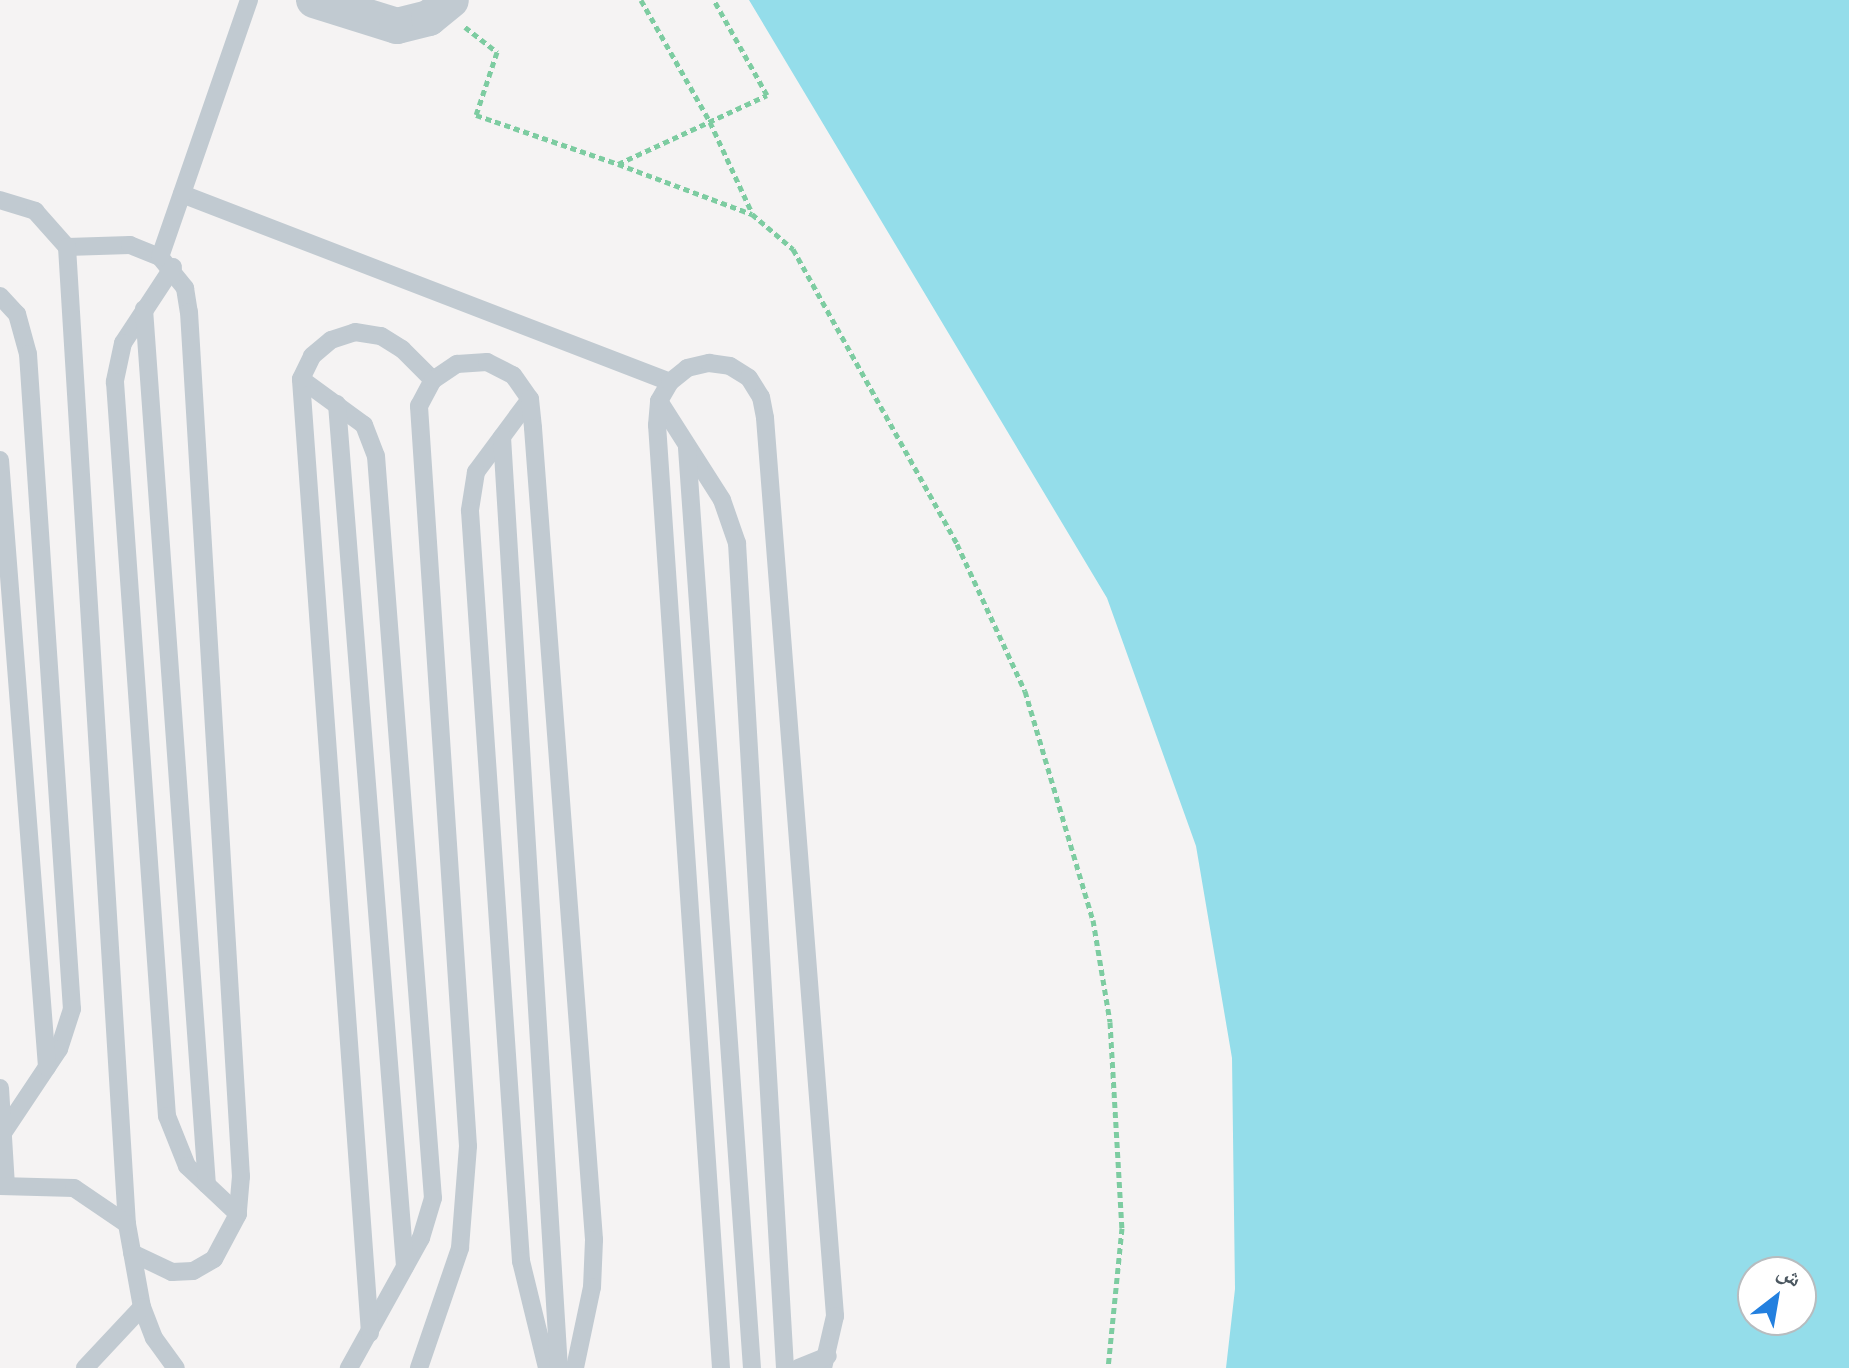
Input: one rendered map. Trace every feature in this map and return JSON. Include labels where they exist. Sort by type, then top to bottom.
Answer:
[{"type":"street","points":[[314,0],[397,26],[447,5]]},
{"type":"lane","points":[[238,1214],[187,1166],[167,1116],[115,382],[123,343],[144,309],[166,262],[182,194],[249,0]]},
{"type":"lane","points":[[182,194],[670,382]]},
{"type":"lane","points":[[0,200],[35,211],[67,247],[127,1224],[142,1307],[154,1338],[176,1368]]},
{"type":"lane","points":[[67,247],[130,245],[166,262],[185,288],[189,312],[241,1161],[238,1214],[214,1259],[193,1271],[172,1272],[132,1253]]},
{"type":"lane","points":[[0,296],[17,314],[28,354],[72,987],[68,1030],[3,1133]]},
{"type":"lane","points":[[144,309],[207,1185]]},
{"type":"lane","points":[[370,1333],[301,379],[312,356],[331,340],[355,332],[381,336],[402,349],[433,380]]},
{"type":"lane","points":[[419,1368],[460,1248],[468,1146],[419,406],[433,380],[457,364],[487,362],[513,375],[530,399],[594,1240],[592,1287],[575,1368]]},
{"type":"lane","points":[[721,1368],[659,401],[670,382],[687,368],[709,363],[730,366],[755,387],[765,418],[835,1316],[825,1362],[798,1368]]},
{"type":"lane","points":[[301,379],[364,425],[376,456],[433,1198],[405,1267],[349,1368]]},
{"type":"lane","points":[[530,399],[476,472],[470,511],[521,1261],[547,1368]]},
{"type":"lane","points":[[659,401],[722,500],[737,543],[785,1368]]},
{"type":"lane","points":[[337,404],[405,1267]]},
{"type":"lane","points":[[502,437],[559,1368]]},
{"type":"lane","points":[[687,445],[752,1368]]},
{"type":"lane","points":[[0,460],[47,1067]]},
{"type":"lane","points":[[0,1088],[3,1186],[74,1188],[127,1224]]},
{"type":"lane","points":[[85,1368],[142,1307]]},
{"type":"path","points":[[641,0],[710,122],[752,214]]},
{"type":"path","points":[[618,164],[767,95],[714,0]]},
{"type":"path","points":[[447,5],[497,52],[476,115],[752,214],[793,249],[811,276],[957,544],[1025,691],[1093,920],[1117,1095],[1122,1228],[1108,1368]]},
{"type":"water","points":[[749,0],[1849,0],[1849,1368],[1226,1368],[1235,1289],[1232,1058],[1196,846],[1107,598]]}]
